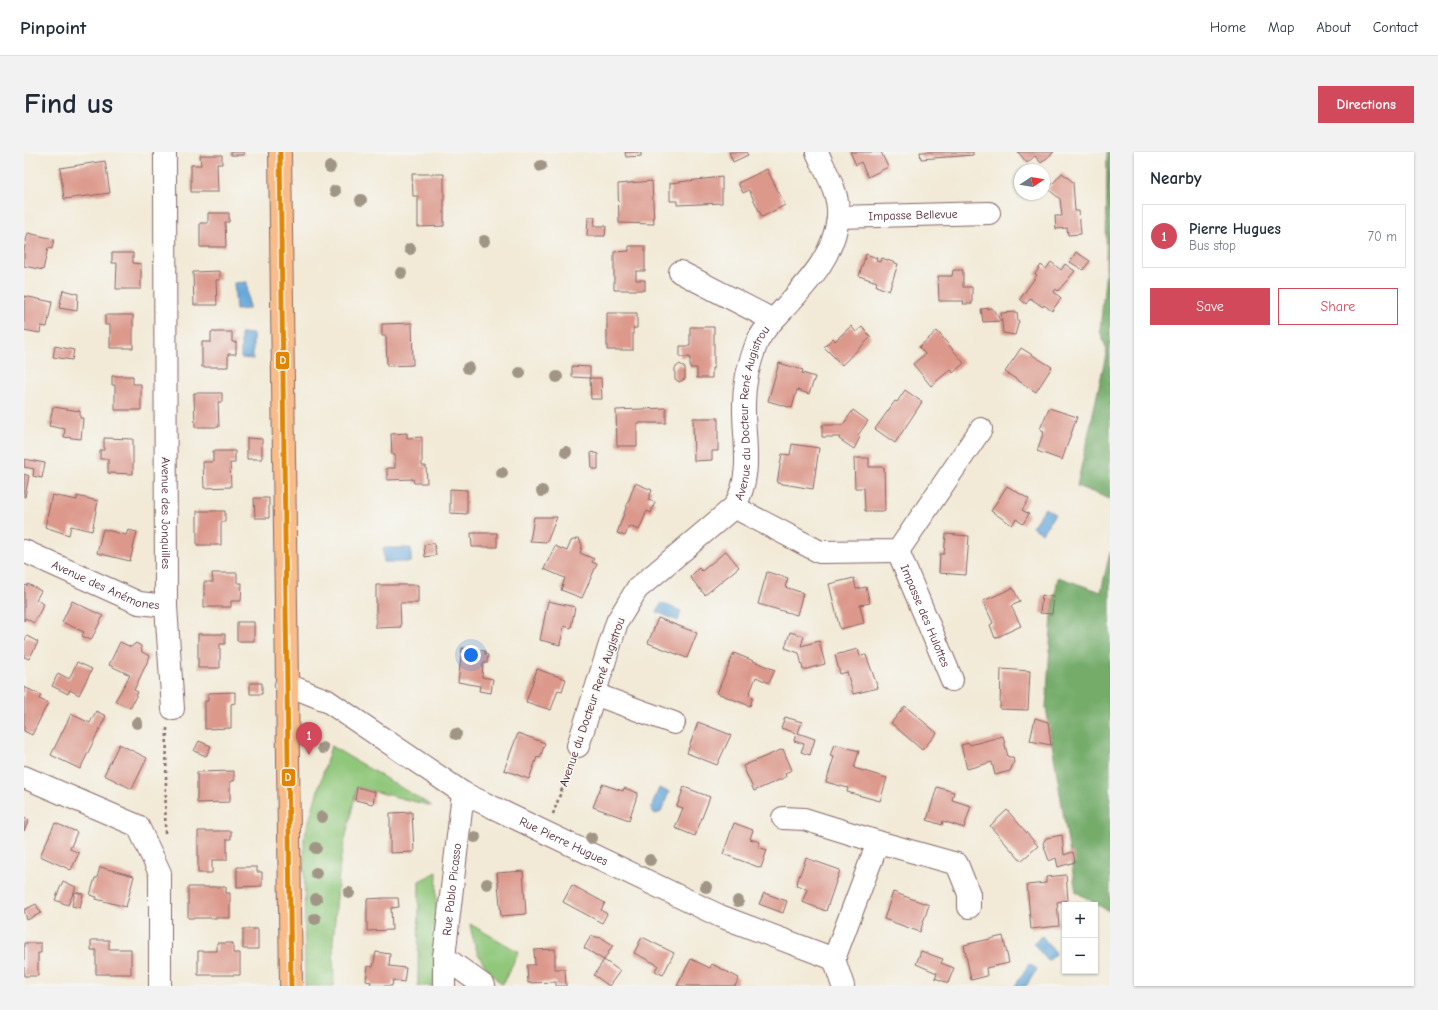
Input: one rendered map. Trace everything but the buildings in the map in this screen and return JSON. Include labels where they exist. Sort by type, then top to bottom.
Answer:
[{"type":"main road","points":[[280,152],[291,986]]},
{"type":"street","name":"Avenue des Jonquilles","points":[[165,152],[166,606],[173,710]]},
{"type":"street","name":"Avenue du Docteur René Augistrou","points":[[578,746],[617,622],[637,589],[734,508],[742,495],[747,468],[744,403],[747,372],[756,343],[773,320],[817,273],[831,246],[838,217],[837,195],[817,152]]},
{"type":"street","name":"Impasse Bellevue","points":[[838,217],[989,213]]},
{"type":"street","points":[[680,272],[773,320]]},
{"type":"street","points":[[734,508],[820,552],[898,552],[981,429]]},
{"type":"street","name":"Avenue des Anémones","points":[[24,551],[139,603],[166,606]]},
{"type":"street","name":"Impasse des Hulottes","points":[[898,552],[952,680]]},
{"type":"street","name":"Rue Pierre Hugues","points":[[286,685],[326,700],[463,793],[720,916],[834,959]]},
{"type":"street","points":[[594,694],[674,723]]},
{"type":"street","points":[[24,777],[138,826],[160,873],[160,986]]},
{"type":"street","name":"Rue Pablo Picasso","points":[[444,986],[444,957],[463,793]]},
{"type":"street","points":[[783,818],[804,819],[957,864],[969,894],[969,907]]},
{"type":"street","points":[[843,986],[834,959],[878,842]]},
{"type":"street","points":[[444,957],[484,986]]},
{"type":"path","points":[[164,837],[168,726],[173,710]]},
{"type":"path","name":"Avenue du Docteur René Augistrou","points":[[546,832],[578,746]]},
{"type":"green space","points":[[1107,152],[1110,152],[1110,499],[1077,486],[1107,350],[1100,331],[1106,269]]},
{"type":"green space","points":[[1110,552],[1110,912],[1098,905],[1098,902],[1093,902],[1076,892],[1046,707],[1052,614],[1058,577],[1101,592]]},
{"type":"green space","points":[[331,746],[432,806],[357,787],[340,862],[333,941],[334,986],[305,986],[304,838]]},
{"type":"green space","points":[[437,872],[434,986],[418,986],[419,881]]},
{"type":"green space","points":[[470,924],[519,952],[502,985],[480,958],[474,943]]},
{"type":"water","points":[[247,282],[249,309],[236,310],[234,283]]},
{"type":"water","points":[[241,333],[253,334],[253,359],[241,358]]},
{"type":"water","points":[[1045,508],[1055,514],[1042,533],[1032,527]]},
{"type":"water","points":[[383,548],[411,548],[411,562],[384,562]]},
{"type":"water","points":[[661,603],[681,611],[678,621],[657,612]]},
{"type":"water","points":[[659,788],[669,792],[661,812],[656,814],[651,808]]},
{"type":"water","points":[[1042,936],[1056,954],[1048,961],[1033,943]]},
{"type":"water","points":[[1029,964],[1037,969],[1026,986],[1015,986]]},
{"type":"transit line","name":"D","points":[[280,152],[291,986]]},
{"type":"place","name":"Pierre Hugues","points":[[309,755]]}]
